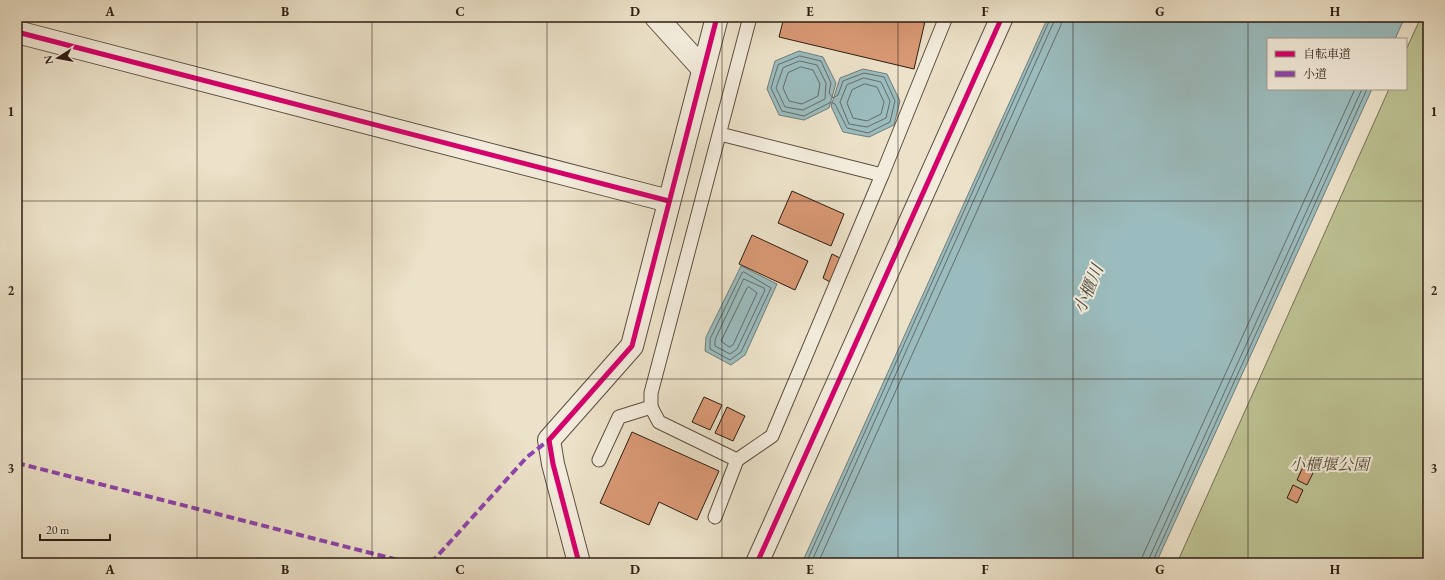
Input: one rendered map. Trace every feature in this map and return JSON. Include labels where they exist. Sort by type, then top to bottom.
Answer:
[{"type":"street","points":[[656,17],[703,69]]},
{"type":"street","points":[[579,563],[549,440],[632,346],[717,17]]},
{"type":"street","points":[[757,563],[1002,17]]},
{"type":"street","points":[[17,32],[669,201]]},
{"type":"lane","points":[[737,460],[659,422],[651,407],[651,393],[750,17]]},
{"type":"lane","points":[[715,517],[737,460],[772,436],[882,175],[946,17]]},
{"type":"lane","points":[[720,134],[882,175]]},
{"type":"lane","points":[[599,460],[619,417],[651,407]]},
{"type":"green space","name":"小櫃堰公園","points":[[1421,17],[1428,17],[1428,563],[1177,563],[1389,90],[1407,90],[1407,48]]},
{"type":"water","name":"小櫃川","points":[[1048,17],[1405,17],[1395,38],[1267,38],[1267,90],[1372,90],[1156,563],[802,563]]},
{"type":"water","points":[[799,51],[823,57],[836,83],[829,108],[804,120],[779,115],[767,89],[775,61]]},
{"type":"water","points":[[863,69],[887,74],[900,101],[894,125],[869,137],[843,132],[831,106],[840,78]]},
{"type":"water","points":[[741,266],[777,284],[745,355],[731,365],[705,351],[706,337]]},
{"type":"building","points":[[784,17],[926,17],[914,69],[779,37]]},
{"type":"building","points":[[792,191],[844,214],[831,246],[778,223]]},
{"type":"building","points":[[752,235],[808,261],[795,290],[739,264]]},
{"type":"building","points":[[832,254],[840,258],[830,282],[823,278]]},
{"type":"building","points":[[704,397],[722,405],[710,430],[692,422]]},
{"type":"building","points":[[727,407],[745,416],[733,441],[715,433]]},
{"type":"building","points":[[632,432],[719,471],[697,520],[659,502],[649,525],[600,503]]},
{"type":"building","points":[[1303,467],[1313,473],[1307,485],[1297,480]]},
{"type":"building","points":[[1293,485],[1303,490],[1297,503],[1287,498]]},
{"type":"marked path","points":[[431,563],[527,457],[549,440]]},
{"type":"marked path","points":[[17,463],[410,563]]},
{"type":"cycle path","points":[[579,563],[553,464],[549,440],[632,346],[717,17]]},
{"type":"cycle path","points":[[757,563],[1002,17]]},
{"type":"cycle path","points":[[17,32],[669,201]]}]
